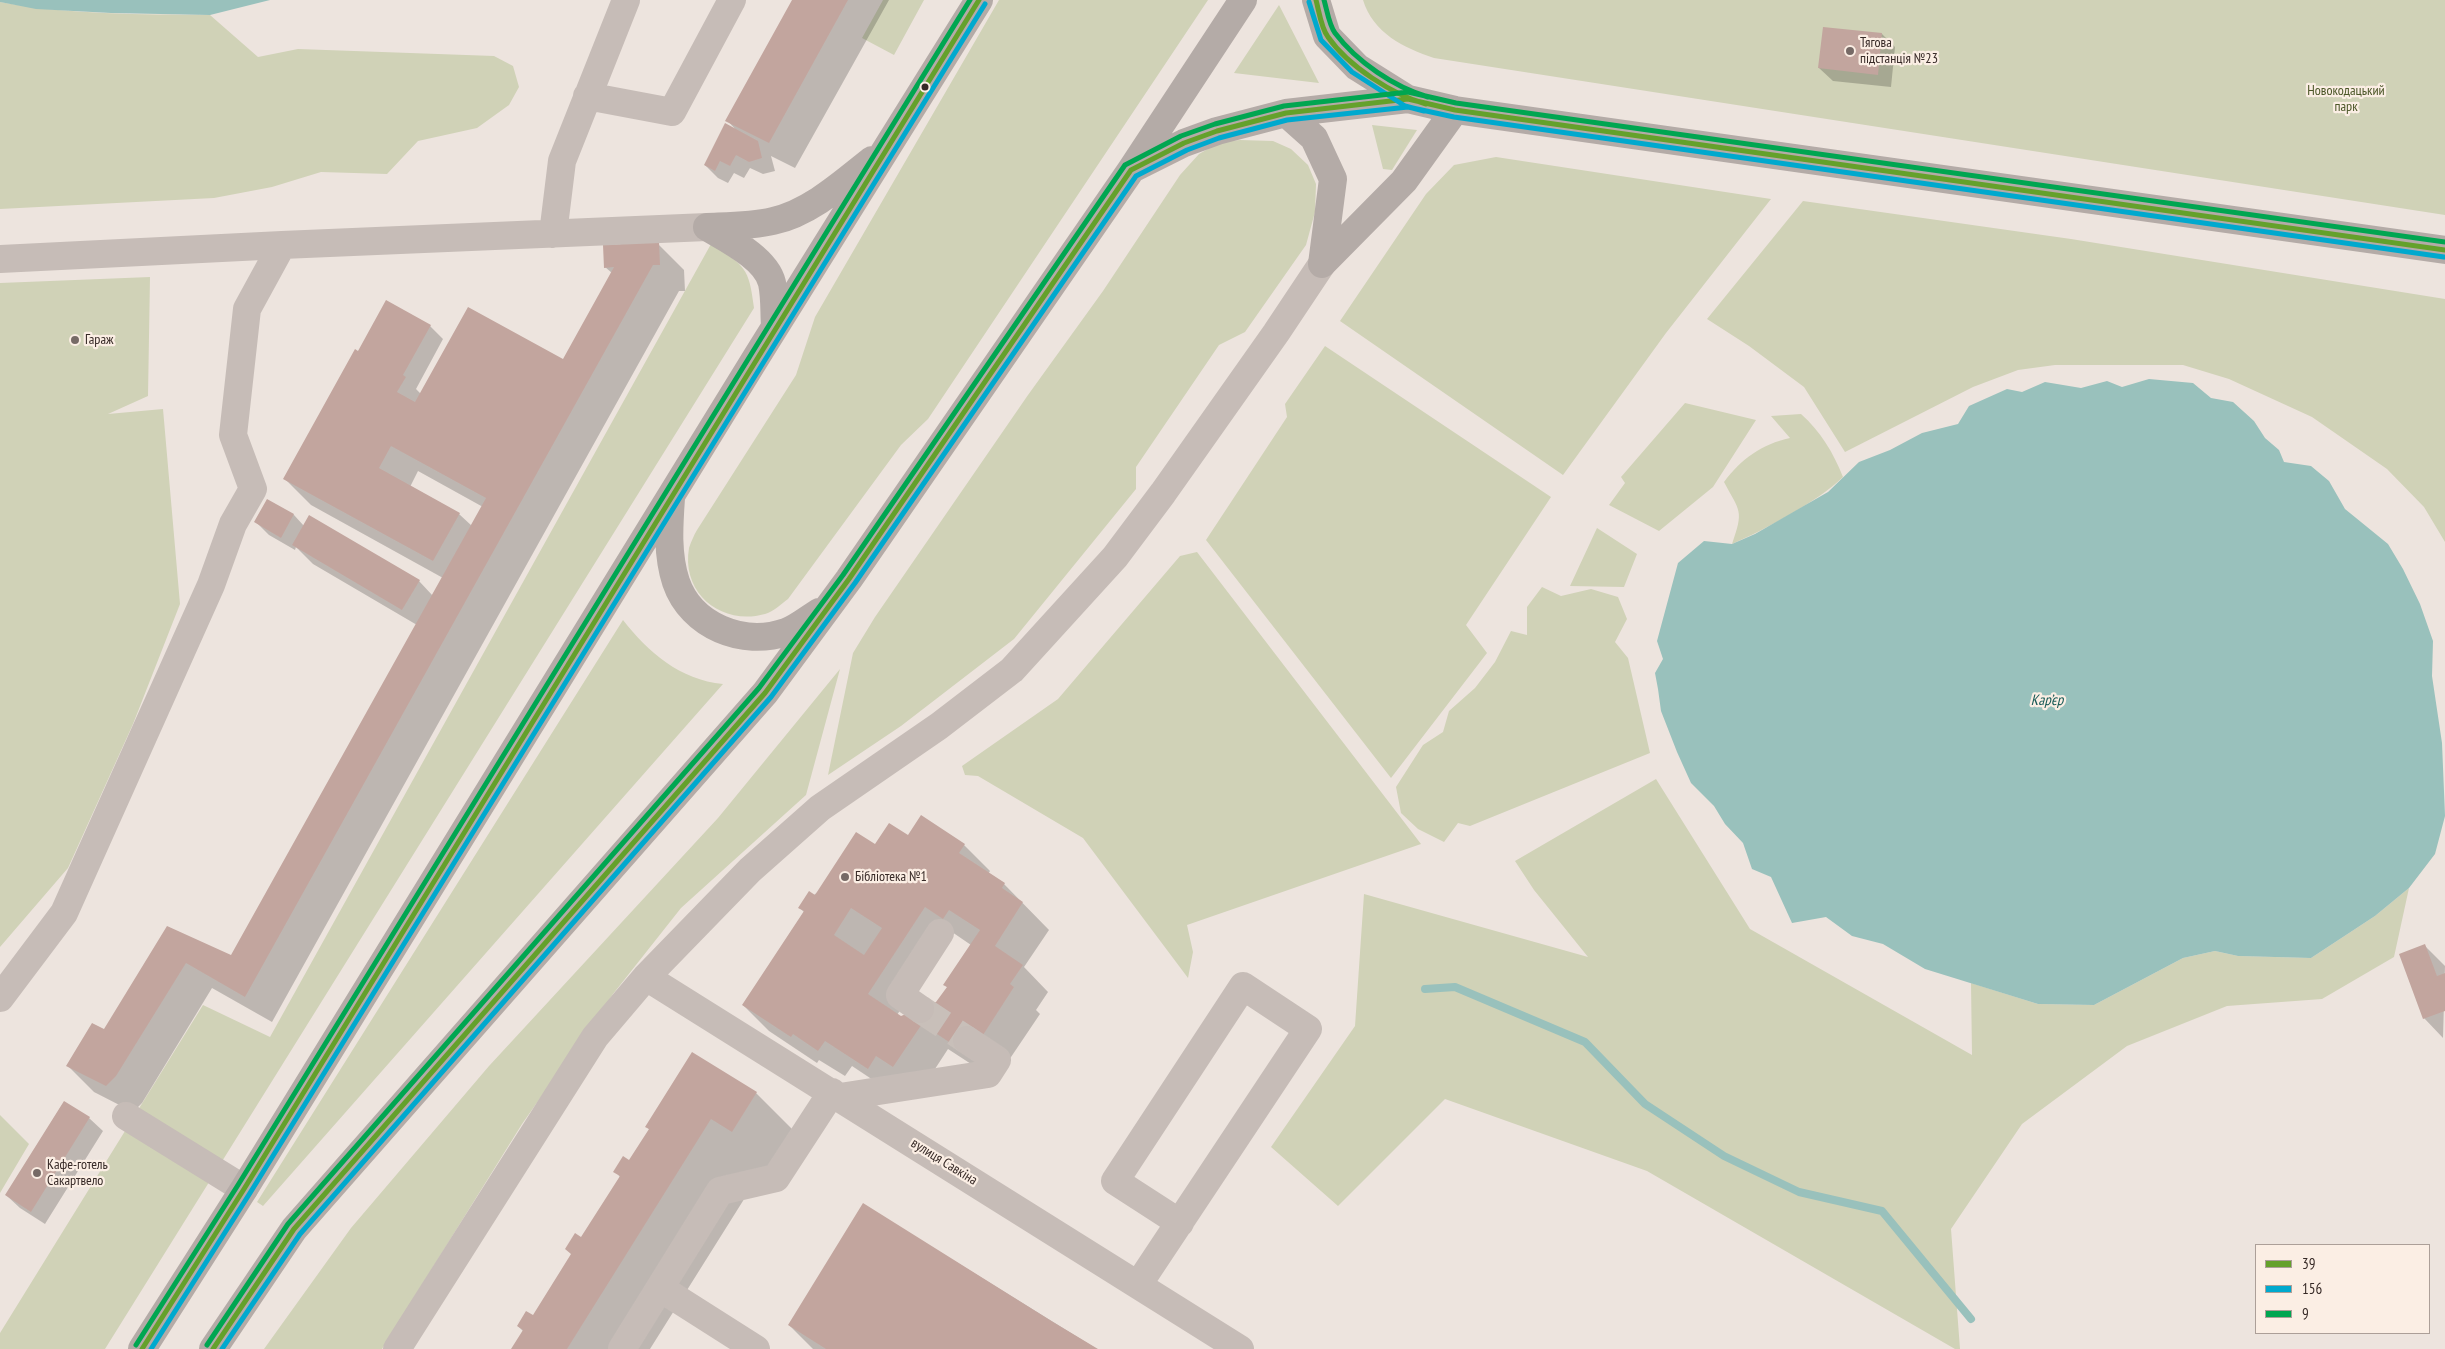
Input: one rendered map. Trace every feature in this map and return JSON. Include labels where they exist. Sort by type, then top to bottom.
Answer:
[{"type":"main road","points":[[142,1349],[244,1189],[775,326],[979,0]]},
{"type":"main road","points":[[213,1349],[294,1229],[765,694],[831,605],[1131,170],[1243,0]]},
{"type":"main road","points":[[1316,0],[1327,36],[1356,67],[1408,100]]},
{"type":"main road","points":[[1131,170],[1184,143],[1217,131],[1286,113],[1408,100],[1456,110],[2445,250]]},
{"type":"main road","points":[[1322,264],[1404,181],[1456,110]]},
{"type":"main road","points":[[1286,113],[1314,138],[1333,179],[1322,264]]},
{"type":"main road","points":[[707,228],[773,221],[793,214],[816,202],[886,148]]},
{"type":"main road","points":[[707,228],[734,243],[759,262],[771,281],[775,326]]},
{"type":"main road","points":[[671,497],[669,537],[676,582],[687,603],[712,626],[736,635],[762,637],[787,632],[831,605]]},
{"type":"street","points":[[553,234],[562,161],[626,0]]},
{"type":"street","points":[[587,96],[672,112],[732,0]]},
{"type":"street","points":[[0,259],[282,245],[357,246],[553,234],[707,228]]},
{"type":"street","points":[[0,998],[64,913],[211,586],[233,524],[253,489],[233,435],[247,309],[282,245]]},
{"type":"street","points":[[397,1349],[595,1037],[646,977],[750,870],[820,808],[939,726],[1012,670],[1127,541],[1276,333],[1322,264]]},
{"type":"street","points":[[920,1009],[900,995],[940,933]]},
{"type":"street","name":"вулиця Савкіна","points":[[646,977],[836,1094],[1240,1349]]},
{"type":"street","points":[[1138,1285],[1180,1223],[1308,1029],[1243,986],[1115,1181],[1180,1223]]},
{"type":"street","points":[[622,1349],[720,1191],[776,1178],[836,1094],[988,1074],[997,1060],[967,1040]]},
{"type":"street","points":[[126,1116],[244,1189]]},
{"type":"street","points":[[660,1288],[756,1349]]},
{"type":"green space","points":[[883,0],[924,0],[894,55],[862,38]]},
{"type":"green space","points":[[999,0],[1208,0],[928,419],[901,445],[788,599],[774,610],[765,614],[734,615],[720,611],[708,603],[698,592],[691,579],[688,565],[689,548],[694,536],[796,375],[815,317]]},
{"type":"green space","name":"Новокодацький парк","points":[[1363,0],[2445,0],[2445,215],[1434,58],[1391,38],[1374,22]]},
{"type":"green space","points":[[0,2],[78,12],[210,15],[258,57],[298,49],[494,56],[513,66],[519,87],[509,105],[477,128],[418,141],[387,174],[321,172],[272,187],[214,198],[0,209]]},
{"type":"green space","points":[[1279,5],[1319,83],[1234,73]]},
{"type":"green space","points":[[1372,125],[1417,130],[1392,170],[1383,169]]},
{"type":"green space","points":[[1240,140],[1273,141],[1291,149],[1308,165],[1316,184],[1315,212],[1306,245],[1245,332],[1219,345],[1136,467],[1136,489],[1014,639],[901,726],[828,775],[853,653],[875,617],[1028,395],[1103,291],[1180,175],[1199,154],[1220,142]]},
{"type":"green space","points":[[1496,157],[1771,199],[1666,333],[1563,475],[1340,321],[1426,194],[1454,165]]},
{"type":"green space","points":[[1803,201],[2071,239],[2445,299],[2445,542],[2424,507],[2387,469],[2312,417],[2229,379],[2183,365],[2055,365],[2018,370],[1973,387],[1845,452],[1804,387],[1749,346],[1707,319]]},
{"type":"green space","points":[[711,244],[738,263],[743,269],[750,284],[754,308],[105,1349],[0,1349],[0,1333],[203,1005],[270,1037]]},
{"type":"green space","points":[[150,277],[148,396],[108,414],[163,409],[180,604],[133,724],[68,868],[0,947],[0,283]]},
{"type":"green space","points":[[1325,346],[1551,497],[1466,625],[1487,653],[1391,778],[1206,540],[1287,417],[1285,404]]},
{"type":"green space","points":[[1685,403],[1756,420],[1713,487],[1659,531],[1609,505],[1625,483],[1621,477]]},
{"type":"green space","points":[[1801,414],[1826,443],[1843,477],[1819,496],[1790,514],[1732,544],[1738,524],[1739,512],[1724,482],[1738,466],[1761,448],[1790,438],[1771,416]]},
{"type":"green space","points":[[1597,528],[1637,554],[1624,587],[1570,586]]},
{"type":"green space","points":[[1197,552],[1421,844],[1187,925],[1193,952],[1188,978],[1083,838],[978,776],[965,775],[962,766],[1058,699],[1180,556]]},
{"type":"green space","points":[[1542,587],[1561,596],[1591,589],[1618,597],[1627,619],[1615,642],[1628,658],[1650,753],[1470,826],[1458,823],[1444,842],[1418,829],[1401,813],[1396,787],[1423,745],[1443,732],[1449,711],[1475,688],[1495,662],[1511,631],[1527,635],[1527,607]]},
{"type":"green space","points":[[623,620],[643,643],[666,662],[693,677],[723,684],[263,1206],[257,1202]]},
{"type":"green space","points":[[840,669],[806,795],[681,908],[613,994],[522,1124],[382,1349],[264,1349],[351,1228],[489,1066],[718,818]]},
{"type":"green space","points":[[1656,779],[1750,929],[1972,1055],[1971,983],[2038,1004],[2094,1005],[2183,958],[2215,951],[2238,956],[2311,958],[2375,916],[2409,888],[2394,957],[2322,999],[2227,1006],[2127,1046],[2022,1124],[1951,1229],[1960,1349],[1955,1349],[1647,1171],[1445,1099],[1338,1206],[1271,1147],[1355,1026],[1364,894],[1588,957],[1534,890],[1515,861]]},
{"type":"green space","points":[[0,1115],[29,1144],[0,1193]]},
{"type":"water","points":[[0,0],[270,0],[210,15],[36,9],[0,2]]},
{"type":"water","name":"Кар’єр","points":[[2149,379],[2193,383],[2211,398],[2233,402],[2254,421],[2265,438],[2279,450],[2284,462],[2311,466],[2329,481],[2345,509],[2388,544],[2420,604],[2433,641],[2432,676],[2442,743],[2445,816],[2435,854],[2409,888],[2375,916],[2311,958],[2238,956],[2215,951],[2183,958],[2094,1005],[2038,1004],[1925,969],[1883,944],[1852,936],[1826,917],[1792,923],[1771,877],[1752,869],[1743,843],[1725,824],[1714,806],[1691,783],[1661,711],[1655,673],[1663,659],[1657,641],[1678,563],[1704,541],[1732,544],[1755,534],[1828,492],[1859,462],[1890,450],[1922,433],[1958,424],[1969,406],[2007,389],[2022,392],[2045,382],[2081,388],[2107,381],[2122,387]]},
{"type":"building","points":[[792,0],[848,0],[769,143],[725,121]]},
{"type":"building","name":"Тягова пiдстанцiя №23","points":[[1823,27],[1882,33],[1878,75],[1818,68]]},
{"type":"building","points":[[725,123],[758,141],[762,158],[749,162],[736,155],[730,166],[720,161],[715,171],[704,165]]},
{"type":"building","points":[[659,242],[660,265],[653,265],[245,997],[186,963],[116,1076],[106,1086],[66,1066],[92,1023],[104,1029],[167,926],[231,955],[486,498],[391,446],[379,468],[460,513],[433,561],[283,479],[355,349],[358,351],[386,300],[431,325],[403,375],[406,377],[397,392],[415,402],[468,307],[563,359],[614,267],[604,268],[603,245]]},
{"type":"building","points":[[267,499],[294,514],[281,538],[254,522]]},
{"type":"building","points":[[309,515],[420,580],[402,610],[292,545]]},
{"type":"building","points":[[921,815],[965,844],[959,853],[1005,883],[1002,888],[1023,902],[995,946],[1023,965],[1010,984],[1014,987],[983,1035],[961,1050],[922,1024],[893,1067],[876,1056],[868,1069],[825,1041],[818,1051],[793,1034],[791,1037],[742,1005],[804,911],[798,908],[809,891],[815,895],[856,832],[875,844],[889,823],[908,835]],"holes":[[[925,907],[943,919],[949,910],[980,930],[943,985],[947,987],[936,1002],[901,1016],[868,994]],[[851,908],[882,928],[864,955],[834,935]]]},
{"type":"building","points":[[2425,944],[2437,976],[2445,973],[2445,1011],[2423,1019],[2399,954]]},
{"type":"building","points":[[692,1052],[757,1092],[732,1132],[711,1119],[567,1349],[511,1349],[523,1330],[517,1326],[526,1311],[533,1315],[571,1254],[565,1249],[575,1233],[581,1237],[620,1176],[613,1172],[623,1156],[629,1160],[649,1129],[645,1127]]},
{"type":"building","name":"Кафе-готель Сакартвело","points":[[64,1101],[90,1117],[31,1212],[5,1195]]},
{"type":"building","points":[[863,1203],[1098,1349],[826,1349],[788,1325]]},
{"type":"waterway","points":[[1425,989],[1455,987],[1585,1042],[1645,1104],[1724,1156],[1799,1192],[1882,1211],[1971,1319]]},
{"type":"tunnel","points":[[920,1009],[967,1040]]},
{"type":"transit line","name":"9","points":[[136,1345],[238,1185],[970,0]]},
{"type":"transit line","name":"39","points":[[142,1349],[244,1189],[979,0]]},
{"type":"transit line","name":"39","points":[[1316,0],[1326,33],[1347,58],[1372,78],[1400,94],[1426,104]]},
{"type":"transit line","name":"9","points":[[1324,0],[1333,30],[1354,54],[1389,80],[1415,93],[1428,97]]},
{"type":"transit line","name":"156","points":[[1309,2],[1321,40],[1352,72],[1405,106],[1424,111]]},
{"type":"transit line","name":"156","points":[[151,1349],[250,1193],[985,4]]},
{"type":"transit line","name":"9","points":[[207,1345],[288,1224],[759,688],[843,575],[1125,165],[1181,136],[1215,124],[1284,106],[1408,92],[1456,103],[2445,242]]},
{"type":"transit line","name":"39","points":[[213,1349],[294,1229],[765,693],[849,579],[1131,170],[1184,143],[1217,131],[1286,113],[1408,99],[1455,110],[2445,250]]},
{"type":"transit line","name":"156","points":[[222,1349],[300,1234],[771,697],[855,583],[1136,176],[1187,150],[1219,138],[1287,120],[1408,107],[1454,117],[2444,257]]},
{"type":"place","name":"Тягова пiдстанцiя №23","points":[[1850,51]]},
{"type":"place","name":"Гараж","points":[[75,340]]},
{"type":"place","name":"Бібліотека №1","points":[[845,877]]},
{"type":"place","name":"Кафе-готель Сакартвело","points":[[37,1173]]}]
